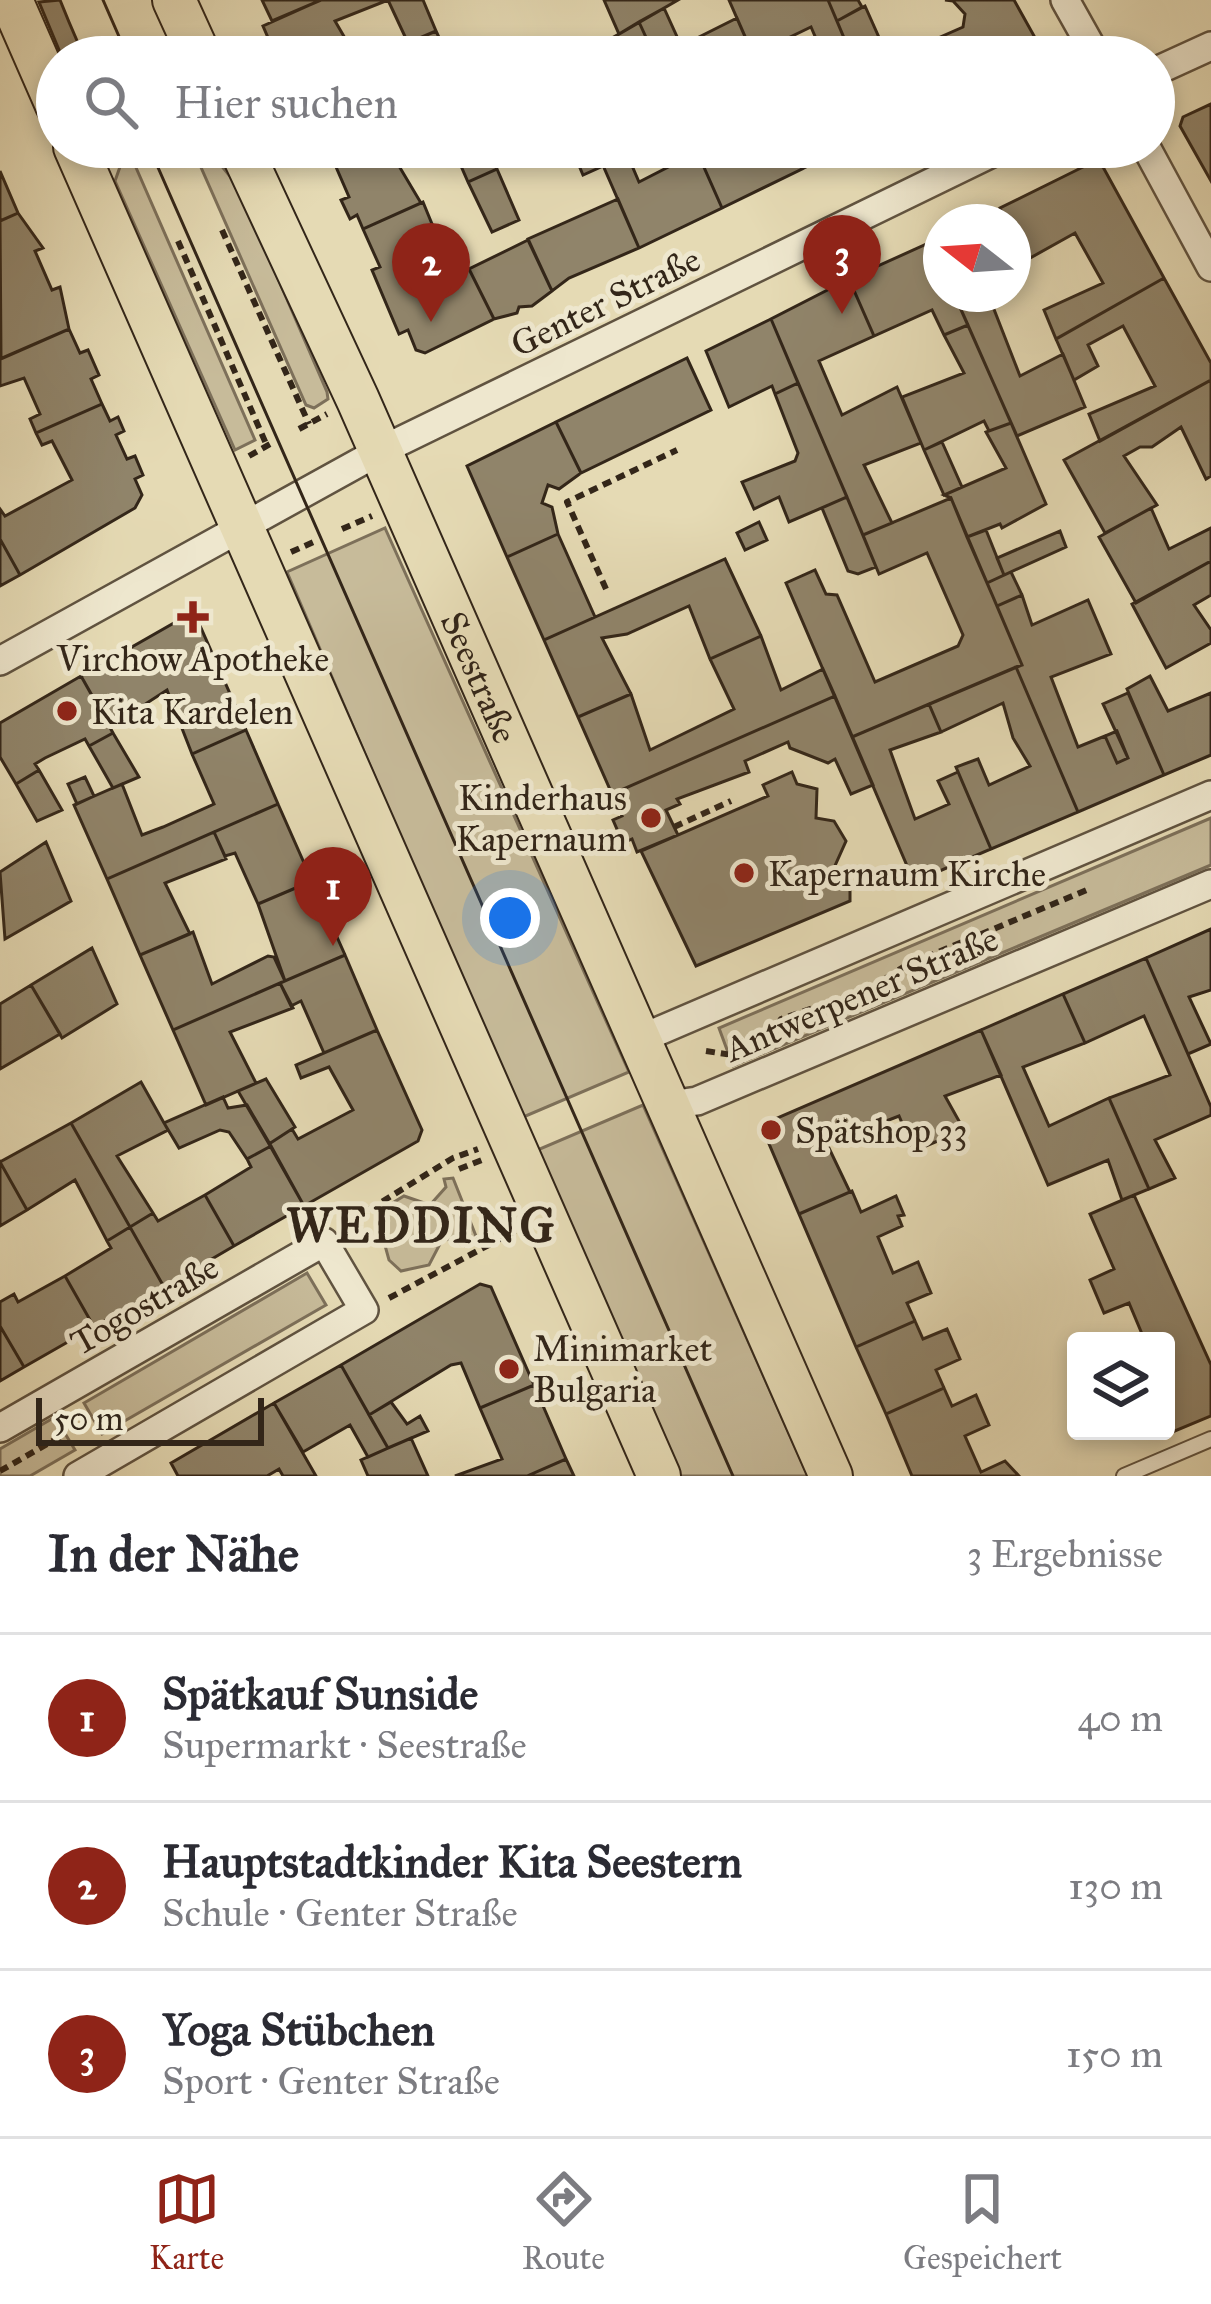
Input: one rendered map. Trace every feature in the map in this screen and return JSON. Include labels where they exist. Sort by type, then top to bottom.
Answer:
[{"type":"main road","points":[[11,0],[36,57]]},
{"type":"main road","points":[[174,0],[190,36]]},
{"type":"main road","points":[[84,168],[511,1143],[531,1223],[659,1476]]},
{"type":"main road","name":"Seestraße","points":[[250,168],[380,451],[830,1476]]},
{"type":"street","points":[[1065,0],[1085,36]]},
{"type":"street","points":[[1175,62],[1211,46]]},
{"type":"street","name":"Genter Straße","points":[[0,661],[380,451],[961,168]]},
{"type":"street","points":[[1157,168],[1211,267]]},
{"type":"street","name":"Antwerpener Straße","points":[[640,1039],[1211,795]]},
{"type":"street","name":"Antwerpener Straße","points":[[670,1105],[697,1102],[796,1056],[897,1020],[1211,884]]},
{"type":"street","points":[[79,1476],[364,1310],[324,1242]]},
{"type":"street","name":"Togostraße","points":[[0,1428],[324,1242]]},
{"type":"lane","points":[[1124,1476],[1211,1439]]},
{"type":"path","points":[[222,230],[309,424]]},
{"type":"path","points":[[178,241],[270,445],[240,461]]},
{"type":"path","points":[[299,429],[336,410]]},
{"type":"path","points":[[606,589],[567,502],[677,450]]},
{"type":"path","points":[[342,529],[372,516]]},
{"type":"path","points":[[276,559],[316,541]]},
{"type":"path","points":[[674,826],[730,801]]},
{"type":"path","points":[[1060,860],[1091,935]]},
{"type":"path","points":[[753,1048],[769,1041],[781,1019],[869,989],[905,966],[1089,890]]},
{"type":"path","points":[[768,984],[796,1056]]},
{"type":"path","points":[[706,1052],[736,1055]]},
{"type":"path","points":[[324,1242],[355,1215],[453,1158],[511,1143]]},
{"type":"path","points":[[364,1310],[531,1223]]},
{"type":"path","points":[[0,1472],[63,1435]]},
{"type":"shaded area","points":[[120,168],[136,168],[255,440],[235,450],[115,181]]},
{"type":"shaded area","points":[[201,168],[223,168],[238,186],[327,392],[328,399],[314,408],[306,405]]},
{"type":"shaded area","points":[[385,528],[629,1072],[521,1118],[287,572]]},
{"type":"shaded area","points":[[1211,818],[1211,865],[733,1066],[719,1028]]},
{"type":"shaded area","points":[[643,1105],[808,1476],[679,1476],[535,1151]]},
{"type":"shaded area","points":[[453,1178],[476,1236],[465,1246],[455,1239],[442,1240],[429,1265],[401,1271],[389,1260],[376,1213],[404,1196],[430,1205],[446,1187],[444,1179]]},
{"type":"shaded area","points":[[307,1273],[326,1305],[102,1434],[84,1403]]},
{"type":"shaded area","points":[[55,1417],[75,1450],[30,1476],[0,1476],[0,1449]]},
{"type":"building","points":[[60,0],[75,36],[53,36],[39,2]]},
{"type":"building","points":[[262,0],[321,0],[272,21]]},
{"type":"building","points":[[321,0],[388,0],[335,21],[344,36],[267,36],[263,26]]},
{"type":"building","points":[[388,0],[423,0],[436,31],[405,36]]},
{"type":"building","points":[[604,0],[678,0],[619,34]]},
{"type":"building","points":[[729,0],[828,0],[843,36],[815,36],[811,27],[792,36],[745,36]]},
{"type":"building","points":[[828,0],[858,0],[862,7],[837,21]]},
{"type":"building","points":[[945,0],[1014,0],[1034,36],[943,36],[963,27],[965,14],[953,1]]},
{"type":"building","points":[[865,6],[878,36],[843,36],[837,21]]},
{"type":"building","points":[[664,8],[677,36],[645,36],[639,22]]},
{"type":"building","points":[[737,18],[745,36],[701,36]]},
{"type":"building","points":[[639,22],[645,36],[615,36]]},
{"type":"building","points":[[1211,104],[1211,181],[1180,126],[1183,117]]},
{"type":"building","points":[[336,168],[400,168],[421,203],[363,229],[357,215],[350,219],[341,200],[349,197]]},
{"type":"building","points":[[462,168],[497,168],[497,169],[468,182]]},
{"type":"building","points":[[604,168],[633,168],[639,182],[666,168],[704,168],[722,208],[639,248]]},
{"type":"building","points":[[704,168],[802,168],[802,169],[722,208]]},
{"type":"building","points":[[1081,168],[1104,168],[1164,278],[1056,339],[1044,310],[1103,283],[1075,233],[1031,258],[1031,204],[1008,204]]},
{"type":"building","points":[[497,169],[519,220],[492,232],[468,182]]},
{"type":"building","points":[[0,171],[18,213],[0,221]]},
{"type":"building","points":[[618,199],[639,248],[569,278],[552,291],[528,239]]},
{"type":"building","points":[[423,202],[432,224],[423,228],[444,275],[469,269],[494,319],[425,353],[416,350],[408,330],[399,334],[372,270],[380,267],[363,229]]},
{"type":"building","points":[[18,213],[43,248],[35,251],[52,290],[60,287],[69,329],[1,359],[0,221]]},
{"type":"building","points":[[528,240],[552,291],[532,306],[494,319],[469,269]]},
{"type":"building","points":[[923,246],[923,312],[928,312],[874,336],[849,279]]},
{"type":"building","points":[[1164,278],[1211,363],[1211,380],[1100,441],[1089,414],[1155,386],[1123,326],[1088,345],[1098,366],[1074,380],[1056,339]]},
{"type":"building","points":[[849,279],[874,336],[819,361],[842,415],[897,387],[921,443],[864,465],[892,523],[863,535],[771,319]]},
{"type":"building","points":[[933,312],[962,312],[968,325],[944,335]]},
{"type":"building","points":[[962,312],[995,312],[1020,376],[1063,354],[1085,407],[1017,436]]},
{"type":"building","points":[[771,319],[798,383],[775,394],[772,386],[729,407],[706,351]]},
{"type":"building","points":[[968,325],[1011,423],[989,431],[984,421],[924,450],[902,397],[964,373],[944,335]]},
{"type":"building","points":[[69,329],[80,353],[88,350],[99,375],[91,379],[102,404],[36,433],[30,419],[40,414],[24,378],[0,386],[0,359]]},
{"type":"building","points":[[687,358],[711,410],[581,473],[556,422]]},
{"type":"building","points":[[1211,380],[1211,476],[1206,479],[1181,427],[1152,447],[1140,447],[1124,456],[1157,505],[1105,533],[1064,460]]},
{"type":"building","points":[[798,383],[847,497],[789,522],[779,497],[754,509],[742,482],[795,461],[798,453],[775,394]]},
{"type":"building","points":[[102,404],[110,421],[118,417],[124,431],[116,435],[127,459],[135,456],[143,475],[135,479],[142,495],[135,508],[20,575],[0,539],[0,509],[5,516],[72,480],[52,441],[42,445],[36,433]]},
{"type":"building","points":[[556,422],[581,473],[559,489],[548,485],[542,503],[552,507],[558,534],[507,557],[467,466]]},
{"type":"building","points":[[1011,423],[1046,504],[1002,528],[1000,524],[967,537],[951,498],[944,495],[1006,468],[986,432]]},
{"type":"building","points":[[942,442],[962,487],[944,495],[924,450]]},
{"type":"building","points":[[847,497],[876,567],[858,574],[848,571],[822,508]]},
{"type":"building","points":[[951,498],[1022,665],[852,737],[786,583],[815,570],[826,594],[837,595],[875,682],[958,646],[963,635],[927,553],[879,574],[863,535]]},
{"type":"building","points":[[1151,508],[1169,549],[1211,528],[1211,561],[1136,603],[1099,537]]},
{"type":"building","points":[[759,522],[767,540],[745,550],[737,533]]},
{"type":"building","points":[[986,530],[1004,575],[987,583],[967,537]]},
{"type":"building","points":[[1060,531],[1066,547],[1004,575],[997,558]]},
{"type":"building","points":[[558,534],[595,617],[544,640],[507,557]]},
{"type":"building","points":[[0,539],[20,575],[0,586]]},
{"type":"building","points":[[725,559],[761,636],[710,659],[689,606],[627,634],[602,638],[631,694],[578,717],[544,640]]},
{"type":"building","points":[[1211,561],[1211,595],[1194,605],[1211,630],[1211,643],[1166,668],[1132,604]]},
{"type":"building","points":[[1011,572],[1022,595],[997,606],[987,583]]},
{"type":"building","points":[[1022,595],[1032,625],[1088,600],[1111,654],[1051,677],[1078,747],[1105,736],[1117,763],[1128,758],[1103,704],[1128,693],[1164,775],[1078,812],[1016,667],[1022,665],[997,606]]},
{"type":"building","points":[[188,615],[197,619],[246,730],[192,754],[167,690],[110,727],[81,676]]},
{"type":"building","points":[[761,636],[781,690],[823,669],[835,696],[612,794],[578,717],[631,694],[650,750],[734,709],[710,659]]},
{"type":"building","points":[[1016,667],[1078,812],[991,849],[956,767],[978,759],[989,785],[1030,766],[1013,738],[1003,703],[941,732],[929,704]]},
{"type":"building","points":[[81,676],[113,733],[89,746],[85,739],[45,758],[35,764],[39,770],[16,784],[0,757],[0,723]]},
{"type":"building","points":[[1150,676],[1168,711],[1211,693],[1211,755],[1164,775],[1127,689]]},
{"type":"building","points":[[835,696],[873,785],[851,794],[835,759],[828,763],[790,748],[788,742],[745,761],[749,772],[677,799],[680,804],[666,810],[678,835],[637,852],[632,839],[623,843],[613,820],[622,816],[612,794]]},
{"type":"building","points":[[929,704],[941,732],[890,750],[915,819],[949,804],[938,781],[958,772],[991,849],[914,882],[852,737]]},
{"type":"building","points":[[246,730],[278,804],[107,879],[74,805],[122,784],[142,835],[163,827],[214,804],[192,754]]},
{"type":"building","points":[[1117,731],[1128,758],[1117,763],[1105,736]]},
{"type":"building","points":[[113,733],[139,777],[113,788],[89,746]]},
{"type":"building","points":[[39,770],[62,810],[37,821],[16,784]]},
{"type":"building","name":"Kapernaum Kirche","points":[[792,772],[797,784],[817,789],[816,818],[834,821],[846,841],[834,868],[850,884],[850,901],[696,966],[641,851],[768,796],[763,785]]},
{"type":"building","points":[[85,777],[94,796],[77,804],[68,784]]},
{"type":"building","points":[[278,804],[312,881],[258,904],[235,853],[225,856],[214,832]]},
{"type":"building","points":[[214,832],[226,859],[165,883],[190,934],[140,955],[107,879]]},
{"type":"building","points":[[46,842],[71,901],[5,939],[0,872]]},
{"type":"building","points":[[312,881],[345,955],[285,981],[258,904]]},
{"type":"building","points":[[1211,929],[1211,990],[1189,997],[1211,1044],[1188,1054],[1146,958]]},
{"type":"building","points":[[193,932],[212,984],[268,956],[274,957],[285,981],[173,1030],[140,955]]},
{"type":"building","points":[[92,948],[117,1004],[62,1038],[31,985]]},
{"type":"building","points":[[345,955],[377,1030],[324,1053],[301,1001],[291,1006],[280,983]]},
{"type":"building","points":[[1146,958],[1211,1107],[1211,1115],[1155,1140],[1175,1178],[1149,1189],[1109,1098],[1170,1075],[1144,1016],[1085,1043],[1063,994]]},
{"type":"building","points":[[280,983],[293,1008],[230,1032],[256,1083],[206,1105],[173,1030]]},
{"type":"building","points":[[31,985],[60,1034],[0,1069],[0,1004]]},
{"type":"building","points":[[1063,994],[1085,1043],[1023,1067],[1049,1126],[1109,1098],[1149,1189],[1122,1200],[1108,1160],[1048,1185],[981,1030]]},
{"type":"building","points":[[377,1030],[422,1130],[418,1141],[304,1206],[269,1144],[292,1129],[298,1139],[353,1110],[329,1067],[301,1078],[296,1065]]},
{"type":"building","points":[[981,1030],[1001,1075],[945,1096],[964,1130],[914,1151],[899,1116],[827,1144],[850,1192],[799,1214],[761,1125]]},
{"type":"building","points":[[266,1079],[295,1127],[269,1144],[238,1091]]},
{"type":"building","points":[[141,1082],[168,1130],[117,1156],[153,1213],[130,1227],[71,1123]]},
{"type":"building","points":[[223,1097],[228,1108],[247,1105],[271,1146],[247,1159],[229,1132],[220,1130],[179,1148],[164,1123]]},
{"type":"building","points":[[71,1123],[130,1227],[107,1241],[75,1180],[27,1210],[0,1162]]},
{"type":"building","points":[[271,1146],[304,1206],[234,1246],[205,1195],[251,1167],[247,1159]]},
{"type":"building","points":[[0,1162],[27,1210],[0,1226]]},
{"type":"building","points":[[852,1191],[861,1212],[896,1196],[904,1215],[898,1216],[902,1226],[878,1237],[893,1273],[918,1262],[931,1293],[907,1303],[915,1321],[856,1347],[799,1214]]},
{"type":"building","points":[[205,1195],[234,1246],[164,1287],[130,1227],[153,1213],[158,1221]]},
{"type":"building","points":[[1134,1195],[1211,1365],[1211,1416],[1175,1431],[1175,1332],[1141,1332],[1129,1303],[1104,1313],[1090,1280],[1114,1269],[1090,1214]]},
{"type":"building","points":[[130,1227],[164,1287],[94,1327],[65,1276],[111,1248],[107,1241]]},
{"type":"building","points":[[65,1276],[94,1327],[24,1367],[0,1326],[0,1302],[14,1294],[18,1302]]},
{"type":"building","points":[[480,1284],[491,1287],[534,1385],[480,1408],[461,1363],[369,1415],[341,1365]]},
{"type":"building","points":[[915,1321],[923,1339],[947,1329],[960,1359],[936,1370],[944,1388],[886,1414],[856,1347]]},
{"type":"building","points":[[0,1326],[24,1367],[0,1381]]},
{"type":"building","points":[[341,1365],[388,1448],[368,1457],[350,1425],[303,1452],[274,1403]]},
{"type":"building","points":[[534,1385],[566,1459],[527,1476],[455,1476],[502,1459],[480,1408]]},
{"type":"building","points":[[944,1388],[952,1406],[976,1395],[989,1425],[965,1436],[981,1472],[1005,1461],[1019,1476],[912,1476],[886,1414]]},
{"type":"building","points":[[391,1402],[407,1424],[420,1416],[428,1431],[388,1448],[369,1415]]},
{"type":"building","points":[[274,1403],[316,1476],[283,1476],[279,1469],[267,1476],[178,1476],[171,1463]]},
{"type":"building","points":[[411,1438],[428,1476],[368,1476],[361,1460]]},
{"type":"building","points":[[566,1459],[574,1476],[527,1476]]},
{"type":"tram line","points":[[103,0],[119,36]]},
{"type":"tram line","points":[[158,168],[733,1476]]},
{"type":"place","name":"Yoga Stübchen","points":[[842,314]]},
{"type":"place","name":"Hauptstadtkinder Kita Seestern","points":[[431,322]]},
{"type":"place","name":"Virchow Apotheke","points":[[193,617]]},
{"type":"place","name":"Kita Kardelen","points":[[67,711]]},
{"type":"place","name":"Kinderhaus Kapernaum","points":[[651,818]]},
{"type":"place","name":"Kapernaum Kirche","points":[[744,873]]},
{"type":"place","name":"Spätkauf Sunside","points":[[333,946]]},
{"type":"place","name":"Spätshop 33","points":[[771,1130]]},
{"type":"place","name":"Minimarket Bulgaria","points":[[509,1369]]},
{"type":"district","name":"WEDDING","points":[[422,1225]]}]
